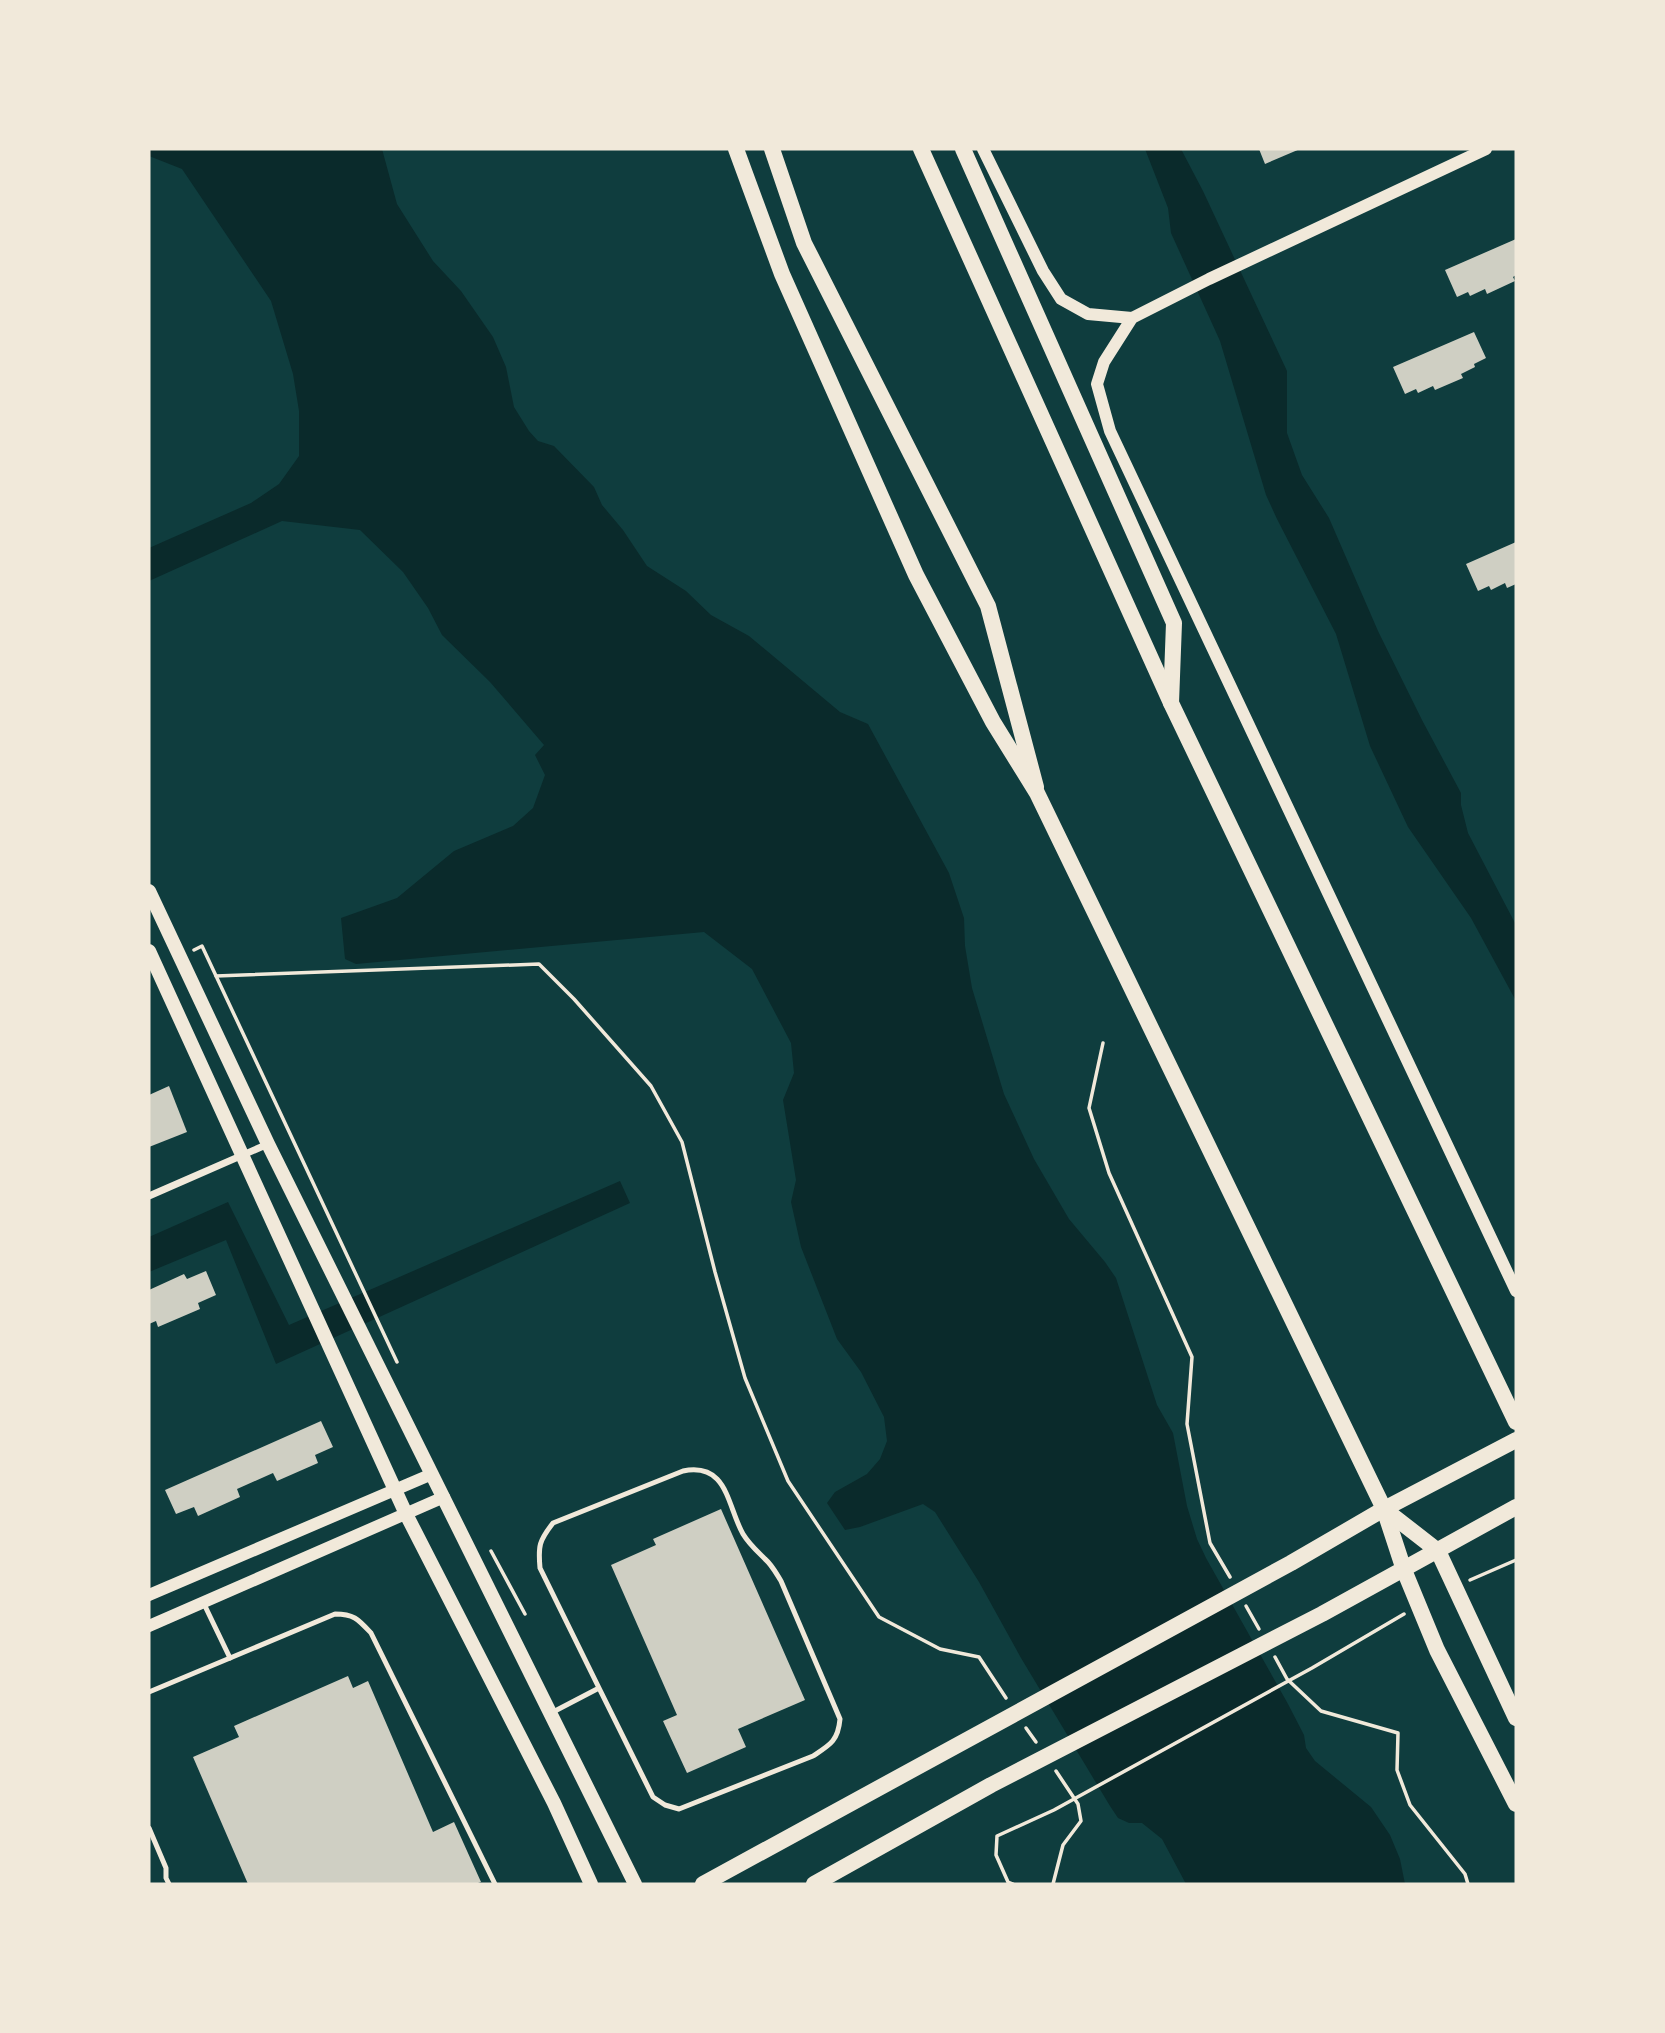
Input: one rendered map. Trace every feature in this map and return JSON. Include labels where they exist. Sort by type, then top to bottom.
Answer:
[{"type":"main road","points":[[736,149],[782,274],[926,595],[993,723],[1037,793],[1384,1509],[1404,1570],[1437,1650],[1516,1804]]},
{"type":"main road","points":[[772,149],[804,243],[988,606],[1037,793]]},
{"type":"main road","points":[[921,149],[1171,703],[1516,1422]]},
{"type":"main road","points":[[963,149],[1174,623],[1171,703]]},
{"type":"main road","points":[[149,891],[268,1144],[635,1884]]},
{"type":"main road","points":[[149,951],[406,1514],[554,1803],[591,1884]]},
{"type":"main road","points":[[703,1884],[1291,1563],[1384,1509],[1516,1440]]},
{"type":"main road","points":[[814,1884],[991,1785],[1322,1614],[1516,1507]]},
{"type":"main road","points":[[1384,1509],[1437,1552],[1516,1718]]},
{"type":"street","points":[[982,149],[1043,271],[1061,299],[1088,314],[1132,318]]},
{"type":"street","points":[[1486,149],[1132,318],[1104,362],[1097,384],[1110,431],[1516,1291]]},
{"type":"street","points":[[149,1196],[268,1144]]},
{"type":"street","points":[[149,1595],[432,1474]]},
{"type":"street","points":[[149,1626],[443,1497]]},
{"type":"lane","points":[[684,1471],[708,1471],[726,1490],[743,1534],[753,1548],[767,1560],[781,1581],[840,1719],[839,1733],[831,1744],[813,1756],[679,1809],[664,1805],[653,1797],[599,1688],[540,1568],[538,1548],[543,1536],[553,1523],[684,1471]]},
{"type":"lane","points":[[203,1602],[230,1658]]},
{"type":"lane","points":[[149,1692],[335,1614],[350,1614],[360,1620],[371,1633],[495,1884]]},
{"type":"lane","points":[[550,1713],[599,1688]]},
{"type":"lane","points":[[149,1828],[166,1868],[168,1881],[160,1884]]},
{"type":"path","points":[[179,956],[202,946],[398,1365]]},
{"type":"path","points":[[216,976],[539,964],[574,999],[651,1086],[682,1142],[745,1378],[788,1480],[879,1617],[940,1649],[979,1657]]},
{"type":"path","points":[[1103,1043],[1089,1108],[1109,1173],[1192,1357],[1187,1424],[1210,1543],[1230,1577]]},
{"type":"path","points":[[488,1546],[525,1614]]},
{"type":"path","points":[[1242,1600],[1262,1634]]},
{"type":"path","points":[[1275,1657],[1287,1679],[1321,1711],[1398,1733],[1397,1770],[1410,1805],[1465,1874],[1468,1884]]},
{"type":"path","points":[[1013,1884],[1008,1882],[996,1855],[998,1836],[1054,1810],[1312,1668]]},
{"type":"water","points":[[149,149],[382,149],[397,204],[433,261],[461,291],[493,337],[506,367],[514,407],[529,431],[538,441],[554,446],[594,487],[602,505],[647,566],[686,591],[711,615],[749,636],[840,712],[868,724],[949,873],[964,918],[965,946],[972,988],[1004,1094],[1034,1159],[1069,1219],[1116,1278],[1157,1405],[1173,1433],[1187,1506],[1197,1539],[1288,1704],[1304,1735],[1306,1748],[1315,1761],[1371,1807],[1390,1835],[1400,1859],[1405,1884],[1186,1884],[1162,1839],[1142,1823],[1129,1823],[1118,1818],[935,1512],[923,1504],[845,1530],[827,1503],[835,1492],[867,1474],[880,1459],[887,1441],[884,1417],[861,1372],[837,1339],[801,1247],[791,1202],[796,1180],[783,1100],[794,1073],[791,1043],[752,969],[704,932],[356,964],[345,959],[341,918],[397,898],[454,851],[513,826],[533,808],[545,775],[535,755],[544,745],[490,682],[442,635],[428,608],[403,572],[360,530],[282,521],[149,581],[149,548],[251,503],[279,484],[299,456],[299,411],[293,374],[271,301],[182,169],[149,156]]},
{"type":"water","points":[[1145,149],[1181,149],[1287,371],[1287,433],[1302,475],[1329,518],[1378,631],[1461,793],[1468,833],[1516,925],[1516,1001],[1471,918],[1408,827],[1370,746],[1336,634],[1266,495],[1220,341],[1171,233],[1168,208]]},
{"type":"water","points":[[620,1181],[630,1203],[276,1364],[226,1240],[149,1272],[149,1237],[228,1202],[289,1325]]},
{"type":"building","points":[[1259,149],[1300,149],[1265,164]]},
{"type":"building","points":[[1516,239],[1515,281],[1487,294],[1485,289],[1470,296],[1468,292],[1457,297],[1445,270]]},
{"type":"building","points":[[1474,332],[1486,358],[1461,374],[1463,378],[1435,390],[1433,386],[1418,393],[1416,389],[1405,394],[1393,367]]},
{"type":"building","points":[[1516,542],[1516,584],[1507,588],[1505,583],[1491,590],[1489,586],[1478,591],[1466,564]]},
{"type":"building","points":[[169,1086],[187,1132],[149,1147],[149,1095]]},
{"type":"building","points":[[206,1271],[216,1295],[198,1303],[200,1309],[158,1327],[156,1321],[149,1324],[149,1290],[184,1274],[187,1279]]},
{"type":"building","points":[[321,1421],[333,1447],[315,1455],[318,1463],[277,1481],[273,1473],[237,1489],[240,1497],[198,1516],[194,1507],[176,1514],[165,1490]]},
{"type":"building","points":[[721,1509],[805,1700],[738,1729],[746,1747],[687,1773],[663,1721],[677,1715],[611,1565],[656,1545],[653,1539]]},
{"type":"building","points":[[348,1676],[353,1688],[368,1681],[433,1832],[454,1822],[481,1882],[248,1884],[193,1757],[239,1737],[234,1726]]}]
